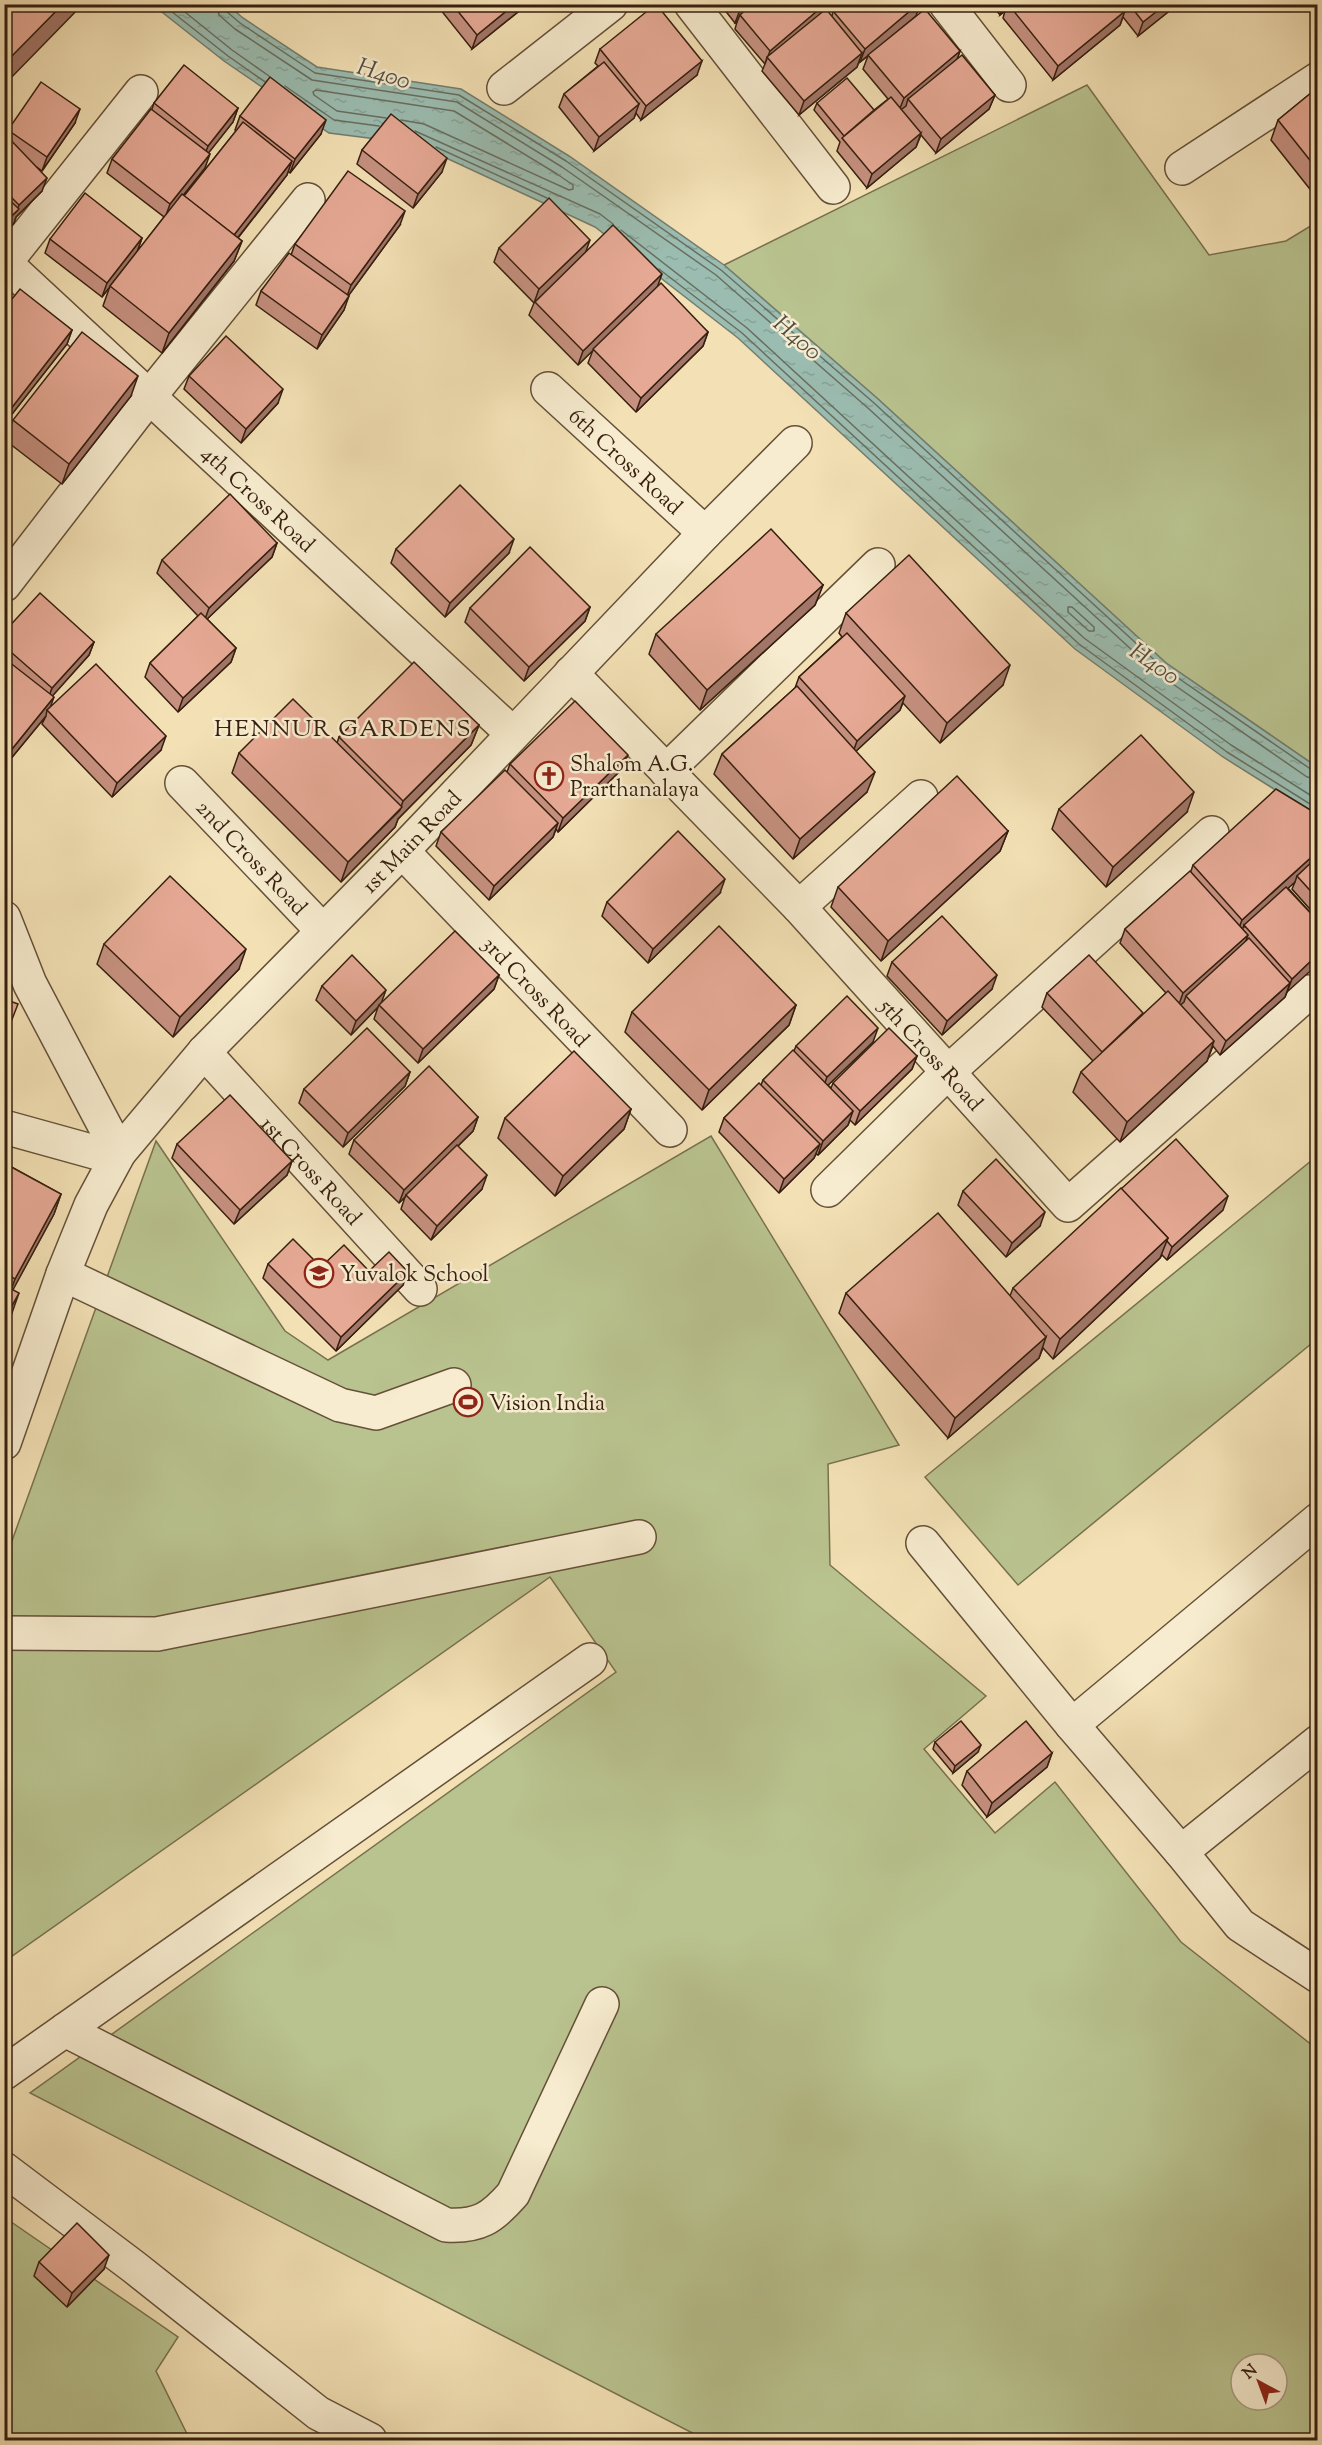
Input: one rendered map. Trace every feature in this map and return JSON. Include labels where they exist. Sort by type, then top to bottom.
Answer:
[{"type":"street","points":[[504,88],[611,4]]},
{"type":"street","points":[[691,4],[833,187]]},
{"type":"street","points":[[946,4],[1009,85]]},
{"type":"street","points":[[1182,168],[1317,80]]},
{"type":"street","points":[[5,263],[141,92]]},
{"type":"street","points":[[4,585],[149,397],[309,200]]},
{"type":"street","name":"4th Cross Road","points":[[5,263],[513,734]]},
{"type":"street","name":"6th Cross Road","points":[[548,389],[705,533]]},
{"type":"street","name":"1st Main Road","points":[[4,1443],[63,1274],[91,1205],[118,1155],[204,1052],[402,851],[705,533],[795,443]]},
{"type":"street","points":[[666,771],[878,565]]},
{"type":"street","name":"5th Cross Road","points":[[571,673],[799,907],[1068,1205],[1309,992]]},
{"type":"street","name":"2nd Cross Road","points":[[182,783],[322,930]]},
{"type":"street","points":[[799,907],[921,797]]},
{"type":"street","points":[[828,1190],[948,1072],[1212,833]]},
{"type":"street","name":"3rd Cross Road","points":[[402,851],[670,1130]]},
{"type":"street","points":[[4,918],[17,979],[118,1155]]},
{"type":"street","name":"1st Cross Road","points":[[204,1052],[420,1289]]},
{"type":"street","points":[[4,1127],[118,1155]]},
{"type":"street","points":[[63,1274],[357,1411],[376,1413],[454,1385]]},
{"type":"street","points":[[1072,1725],[1317,1520]]},
{"type":"street","points":[[4,1633],[157,1634],[639,1537]]},
{"type":"street","points":[[923,1543],[1240,1925],[1317,1976]]},
{"type":"street","points":[[4,2073],[590,1660]]},
{"type":"street","points":[[1181,1852],[1317,1742]]},
{"type":"street","points":[[65,2030],[446,2225],[465,2226],[481,2221],[496,2212],[513,2194],[602,2004]]},
{"type":"street","points":[[4,2169],[134,2267],[318,2412],[370,2440]]},
{"type":"green space","points":[[1087,85],[1209,255],[1286,241],[1317,222],[1317,767],[1166,663],[878,399],[724,265]]},
{"type":"green space","points":[[711,1136],[899,1445],[828,1464],[830,1565],[986,1696],[924,1749],[995,1833],[1055,1782],[1181,1942],[1317,2049],[1317,2440],[706,2440],[30,2093],[616,1672],[550,1577],[5,1961],[4,1563],[156,1141],[285,1331],[328,1360]]},
{"type":"green space","points":[[1317,1156],[1317,1339],[1018,1585],[925,1477]]},
{"type":"green space","points":[[4,2217],[178,2337],[156,2371],[190,2440],[5,2440]]},
{"type":"water","name":"H400","points":[[153,5],[228,5],[243,18],[317,67],[461,89],[569,156],[724,265],[878,399],[1166,663],[1317,767],[1317,816],[1223,757],[1075,649],[738,338],[595,227],[416,144],[329,133],[224,61]]},
{"type":"building","points":[[4,4],[63,4],[4,64]]},
{"type":"building","points":[[452,4],[515,4],[477,35]]},
{"type":"building","points":[[656,4],[702,61],[646,106],[600,49]]},
{"type":"building","points":[[736,4],[747,4],[740,10]]},
{"type":"building","points":[[752,4],[824,5],[770,51],[740,15]]},
{"type":"building","points":[[841,4],[918,4],[865,49],[833,11]]},
{"type":"building","points":[[1008,4],[1120,4],[1125,11],[1058,66]]},
{"type":"building","points":[[1129,4],[1166,4],[1143,22]]},
{"type":"building","points":[[826,9],[862,53],[804,101],[767,57]]},
{"type":"building","points":[[925,9],[960,51],[904,98],[868,55]]},
{"type":"building","points":[[962,55],[995,95],[941,139],[908,99]]},
{"type":"building","points":[[604,62],[639,104],[599,137],[564,94]]},
{"type":"building","points":[[184,65],[238,108],[208,146],[154,103]]},
{"type":"building","points":[[270,77],[326,120],[295,159],[240,116]]},
{"type":"building","points":[[847,78],[874,110],[844,136],[817,103]]},
{"type":"building","points":[[41,82],[80,109],[47,157],[8,130]]},
{"type":"building","points":[[1317,88],[1317,169],[1278,120]]},
{"type":"building","points":[[891,97],[921,133],[872,174],[842,138]]},
{"type":"building","points":[[151,109],[210,154],[170,204],[112,159]]},
{"type":"building","points":[[391,114],[447,158],[418,194],[362,150]]},
{"type":"building","points":[[243,122],[292,161],[234,235],[184,196]]},
{"type":"building","points":[[4,133],[47,178],[19,205],[4,190]]},
{"type":"building","points":[[348,171],[405,211],[351,285],[295,244]]},
{"type":"building","points":[[85,193],[142,238],[107,283],[50,239]]},
{"type":"building","points":[[182,194],[242,241],[169,333],[110,286]]},
{"type":"building","points":[[4,195],[19,209],[4,223]]},
{"type":"building","points":[[549,198],[590,240],[539,289],[499,248]]},
{"type":"building","points":[[613,225],[662,274],[583,351],[535,302]]},
{"type":"building","points":[[289,253],[349,296],[322,335],[261,291]]},
{"type":"building","points":[[661,283],[708,332],[641,398],[593,349]]},
{"type":"building","points":[[20,289],[72,330],[10,410],[4,405],[4,309]]},
{"type":"building","points":[[82,332],[138,376],[69,464],[13,420]]},
{"type":"building","points":[[226,336],[283,389],[246,429],[189,376]]},
{"type":"building","points":[[460,485],[514,539],[450,603],[396,549]]},
{"type":"building","points":[[230,494],[277,543],[209,608],[162,560]]},
{"type":"building","points":[[771,529],[823,585],[707,690],[656,634]]},
{"type":"building","points":[[530,547],[590,607],[529,667],[470,608]]},
{"type":"building","points":[[909,555],[1010,665],[947,723],[846,613]]},
{"type":"building","points":[[40,593],[94,642],[52,688],[4,646],[4,632]]},
{"type":"building","points":[[201,613],[236,648],[183,698],[150,663]]},
{"type":"building","points":[[847,633],[905,696],[857,741],[799,677]]},
{"type":"building","points":[[4,658],[54,697],[4,759]]},
{"type":"building","points":[[414,662],[479,725],[403,801],[339,737]]},
{"type":"building","points":[[96,664],[166,736],[117,783],[47,710]]},
{"type":"building","points":[[797,686],[875,772],[800,839],[722,754]]},
{"type":"building","points":[[293,699],[402,807],[348,862],[239,753]]},
{"type":"building","points":[[575,701],[628,755],[563,818],[510,764]]},
{"type":"building","points":[[1141,735],[1194,792],[1113,867],[1059,809]]},
{"type":"building","points":[[505,770],[558,823],[494,886],[441,832]]},
{"type":"building","points":[[957,776],[1008,831],[888,941],[838,887]]},
{"type":"building","points":[[1276,789],[1317,814],[1317,852],[1242,920],[1193,865]]},
{"type":"building","points":[[678,831],[725,879],[653,949],[607,902]]},
{"type":"building","points":[[1317,857],[1317,898],[1297,876]]},
{"type":"building","points":[[1190,871],[1248,935],[1183,993],[1125,929]]},
{"type":"building","points":[[170,876],[246,949],[180,1017],[104,944]]},
{"type":"building","points":[[1286,887],[1317,920],[1317,955],[1292,979],[1244,925]]},
{"type":"building","points":[[942,916],[997,975],[947,1021],[892,962]]},
{"type":"building","points":[[719,926],[796,1005],[709,1090],[632,1012]]},
{"type":"building","points":[[455,931],[499,975],[423,1049],[379,1005]]},
{"type":"building","points":[[1249,938],[1290,983],[1226,1041],[1186,996]]},
{"type":"building","points":[[352,955],[386,990],[356,1021],[322,986]]},
{"type":"building","points":[[1089,955],[1143,1013],[1102,1052],[1047,993]]},
{"type":"building","points":[[1168,991],[1214,1041],[1127,1122],[1081,1072]]},
{"type":"building","points":[[847,996],[878,1028],[827,1077],[796,1046]]},
{"type":"building","points":[[4,999],[18,1004],[4,1040]]},
{"type":"building","points":[[367,1028],[410,1072],[348,1133],[304,1089]]},
{"type":"building","points":[[889,1028],[917,1056],[860,1111],[833,1083]]},
{"type":"building","points":[[793,1050],[853,1111],[823,1141],[763,1080]]},
{"type":"building","points":[[574,1051],[631,1109],[563,1176],[505,1118]]},
{"type":"building","points":[[429,1066],[478,1117],[404,1190],[354,1140]]},
{"type":"building","points":[[759,1083],[820,1144],[784,1179],[724,1118]]},
{"type":"building","points":[[230,1095],[292,1161],[240,1210],[177,1144]]},
{"type":"building","points":[[1176,1139],[1228,1196],[1172,1247],[1167,1241],[1168,1238],[1121,1189]]},
{"type":"building","points":[[457,1145],[487,1175],[437,1226],[406,1195]]},
{"type":"building","points":[[996,1159],[1045,1212],[1012,1243],[963,1191]]},
{"type":"building","points":[[4,1163],[61,1194],[15,1279],[4,1273]]},
{"type":"building","points":[[1121,1188],[1168,1238],[1060,1339],[1013,1288]]},
{"type":"building","points":[[938,1213],[1046,1337],[955,1418],[846,1293]]},
{"type":"building","points":[[293,1239],[321,1267],[344,1245],[369,1271],[389,1252],[408,1272],[341,1337],[268,1264]]},
{"type":"building","points":[[4,1285],[19,1293],[4,1320]]},
{"type":"building","points":[[961,1721],[981,1745],[955,1766],[935,1742]]},
{"type":"building","points":[[1026,1721],[1052,1753],[992,1803],[967,1771]]},
{"type":"building","points":[[77,2223],[109,2255],[72,2293],[39,2262]]},
{"type":"place","name":"Shalom A.G. Prarthanalaya","points":[[549,776]]},
{"type":"place","name":"Yuvalok School","points":[[319,1273]]},
{"type":"place","name":"Vision India","points":[[468,1402]]},
{"type":"district","name":"HENNUR GARDENS","points":[[343,728]]}]
